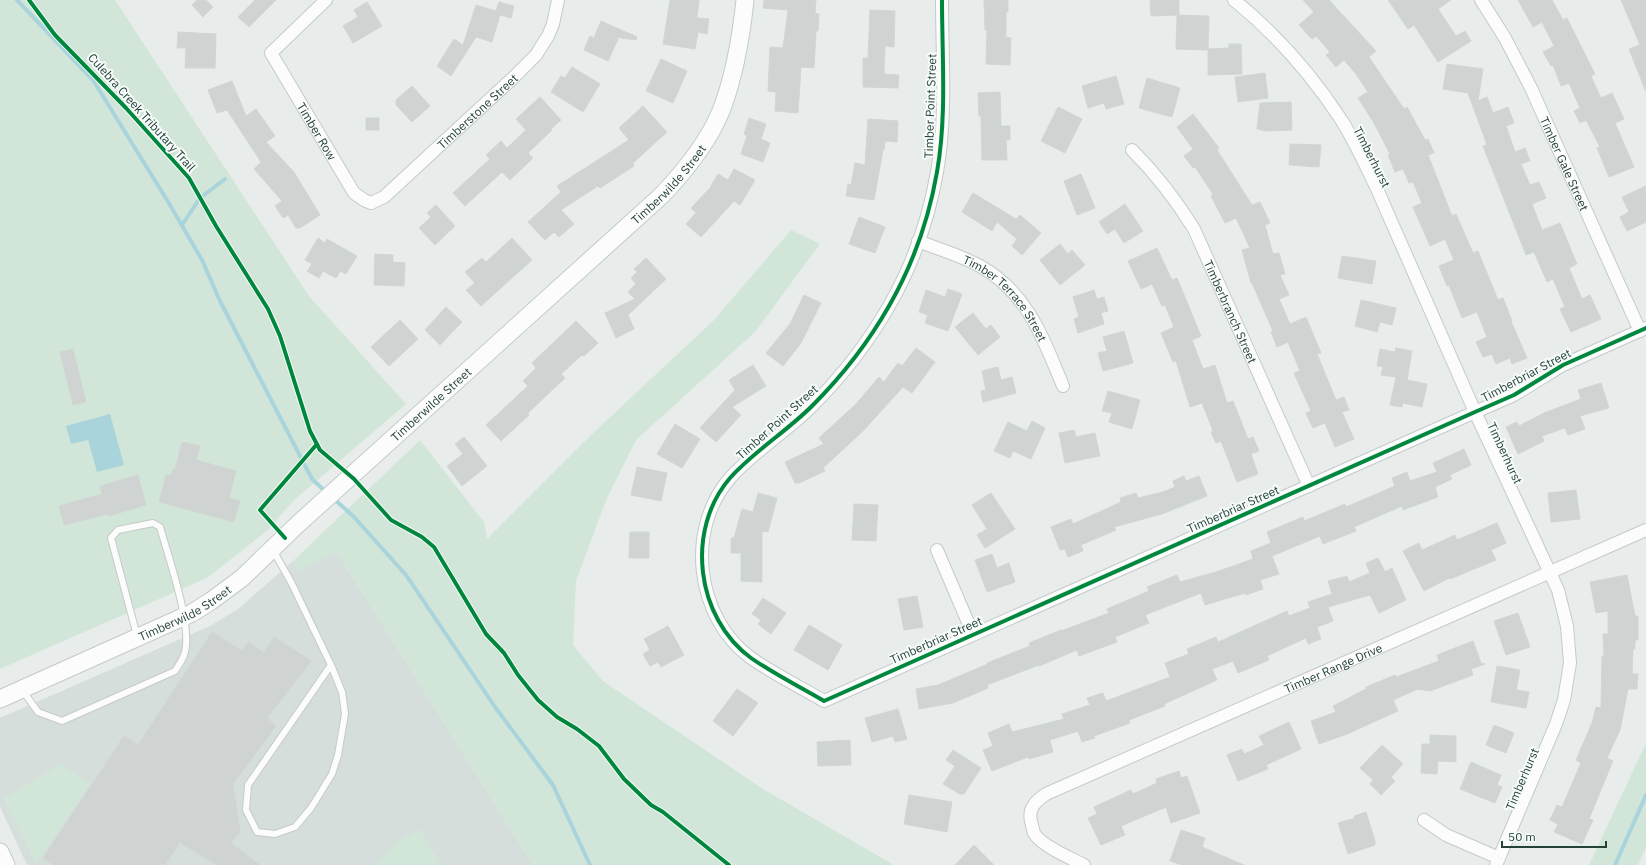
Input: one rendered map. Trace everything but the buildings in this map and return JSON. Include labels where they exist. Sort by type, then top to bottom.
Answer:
[{"type":"street","name":"Timber Row","points":[[326,0],[270,53],[354,193],[371,203]]},
{"type":"street","name":"Timberstone Street","points":[[371,203],[384,197],[514,77],[536,54],[548,36],[553,24],[558,0]]},
{"type":"street","name":"Timberwilde Street","points":[[0,699],[185,616],[230,588],[273,550],[298,524],[661,196],[678,179],[703,144],[721,111],[736,61],[745,0]]},
{"type":"street","name":"Timber Point Street","points":[[824,701],[750,658],[724,628],[711,605],[704,580],[702,553],[706,527],[715,502],[729,480],[747,461],[811,407],[842,374],[870,337],[890,305],[908,266],[927,212],[937,172],[941,137],[943,86],[942,0]]},
{"type":"street","name":"Timberhurst","points":[[1234,0],[1287,49],[1312,79],[1342,121],[1377,189],[1475,412],[1550,573],[1564,610],[1570,657],[1568,682],[1564,700],[1556,724],[1498,862]]},
{"type":"street","name":"Timber Gale Street","points":[[1481,0],[1505,38],[1531,88],[1643,330]]},
{"type":"street","name":"Timberbranch Street","points":[[1132,150],[1151,170],[1175,200],[1194,229],[1309,486]]},
{"type":"street","name":"Timber Terrace Street","points":[[918,241],[968,260],[1006,284],[1026,306],[1034,319],[1063,386]]},
{"type":"street","name":"Timberbriar Street","points":[[824,701],[1514,395],[1563,365],[1643,330]]},
{"type":"street","name":"Timber Range Drive","points":[[1084,865],[1056,850],[1038,838],[1034,832],[1030,816],[1032,806],[1046,794],[1646,530]]},
{"type":"street","points":[[937,550],[973,634]]},
{"type":"street","points":[[1424,820],[1446,835],[1498,862]]},
{"type":"street","points":[[0,852],[6,865]]},
{"type":"lane","points":[[22,689],[38,712],[62,721],[175,671],[184,656],[187,639],[185,616],[160,527],[153,523],[118,530],[111,538],[137,637]]},
{"type":"lane","points":[[273,550],[291,582],[331,665],[342,692],[345,714],[338,755],[332,774],[312,808],[295,827],[275,834],[257,832],[246,810],[248,785],[331,665]]},
{"type":"shaded area","points":[[337,552],[533,865],[27,865],[0,807],[0,718],[210,626],[238,609],[293,561],[298,570]]},
{"type":"green space","points":[[0,0],[115,0],[309,296],[406,404],[293,501],[268,530],[207,578],[0,669]]},
{"type":"green space","points":[[791,230],[820,244],[755,332],[636,440],[607,498],[576,581],[573,645],[603,681],[763,789],[894,865],[533,865],[337,552],[297,571],[293,561],[420,440],[484,522],[487,539],[591,435],[714,320]]},
{"type":"green space","points":[[1646,743],[1646,848],[1638,865],[1589,865]]},
{"type":"green space","points":[[61,764],[90,784],[36,864],[4,798]]},
{"type":"green space","points":[[420,829],[441,865],[376,865],[398,841]]},
{"type":"water","points":[[110,414],[124,465],[97,472],[88,440],[71,444],[66,426]]},
{"type":"waterway","points":[[17,0],[93,80],[202,260],[220,301],[312,479],[326,492]]},
{"type":"waterway","points":[[182,225],[200,198],[225,179]]},
{"type":"waterway","points":[[333,498],[354,517],[406,575],[495,707],[553,785],[590,865]]},
{"type":"waterway","points":[[1615,865],[1646,795]]},
{"type":"cycle path","name":"Culebra Creek Tributary Trail","points":[[29,0],[55,35],[126,108],[189,178],[216,226],[268,309],[280,336],[310,431],[320,450],[354,479],[391,520],[422,537],[434,547],[486,634],[504,653],[518,675],[538,700],[557,717],[577,729],[599,746],[624,779],[651,805],[663,812],[729,865]]},
{"type":"cycle path","points":[[942,0],[943,108],[940,151],[934,189],[929,207],[919,241],[905,275],[889,306],[872,333],[854,359],[834,383],[812,406],[749,459],[730,478],[716,499],[707,522],[702,547],[703,572],[708,597],[718,620],[732,641],[760,664],[824,701],[1514,395],[1563,365],[1646,328]]},
{"type":"cycle path","points":[[285,538],[260,510],[317,444]]}]
